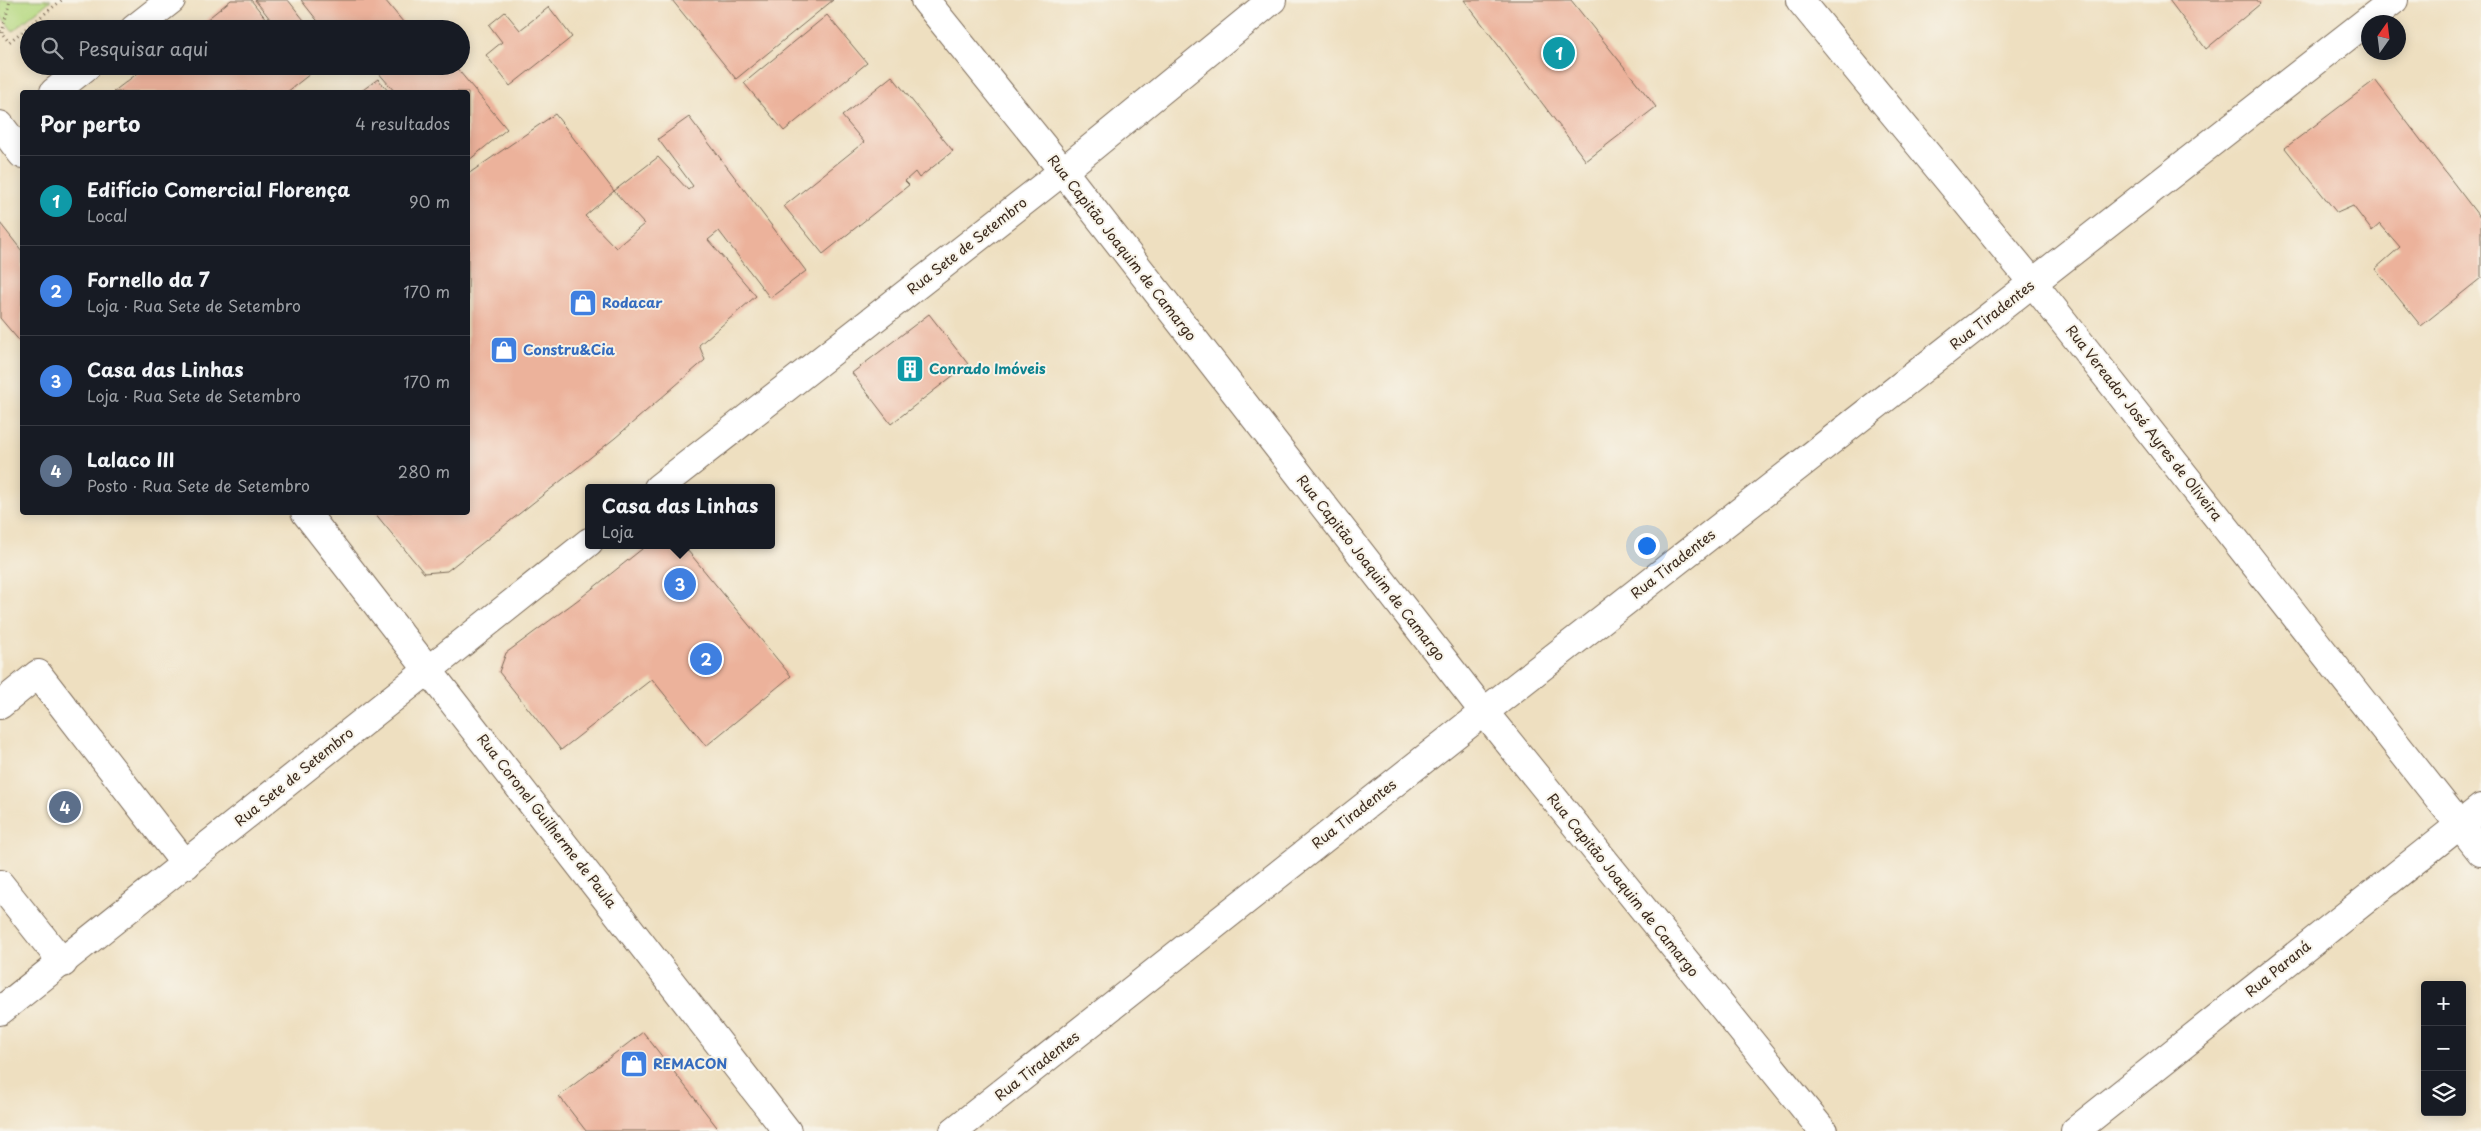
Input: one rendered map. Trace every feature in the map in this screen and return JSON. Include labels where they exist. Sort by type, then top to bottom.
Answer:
[{"type":"street","points":[[145,20],[171,0]]},
{"type":"street","name":"Rua Capitão Joaquim de Camargo","points":[[925,0],[1062,171],[1484,712],[1823,1131]]},
{"type":"street","name":"Rua Sete de Setembro","points":[[663,484],[1062,171],[1272,0]]},
{"type":"street","name":"Rua Vereador José Ayres de Oliveira","points":[[1800,0],[2033,283],[2481,852]]},
{"type":"street","name":"Rua Tiradentes","points":[[954,1131],[1484,712],[2394,0]]},
{"type":"street","points":[[57,90],[76,75]]},
{"type":"street","points":[[7,128],[20,151]]},
{"type":"street","name":"Rua Coronel Guilherme de Paula","points":[[307,515],[787,1131]]},
{"type":"street","name":"Rua Sete de Setembro","points":[[0,1011],[63,963],[428,668],[585,545]]},
{"type":"street","points":[[0,705],[38,674],[186,865]]},
{"type":"street","name":"Rua Paraná","points":[[2075,1131],[2481,808]]},
{"type":"street","points":[[0,884],[63,963]]},
{"type":"path","points":[[10,0],[1,32],[9,42],[20,33]]},
{"type":"path","points":[[37,20],[62,0]]},
{"type":"green space","points":[[0,0],[51,0],[26,20],[20,20],[20,25],[13,31],[0,15]]},
{"type":"building","points":[[231,0],[251,0],[267,20],[206,20]]},
{"type":"building","points":[[255,0],[288,0],[304,20],[271,20]]},
{"type":"building","points":[[301,0],[385,0],[401,20],[317,20]]},
{"type":"building","points":[[672,0],[833,0],[736,79]]},
{"type":"building","points":[[1464,0],[1571,0],[1656,107],[1586,161]]},
{"type":"building","points":[[2169,0],[2257,0],[2260,4],[2206,49]]},
{"type":"building","points":[[549,7],[572,37],[510,86],[486,55],[502,42],[489,25],[505,12],[520,30]]},
{"type":"building","points":[[827,15],[867,63],[784,131],[744,83]]},
{"type":"building","points":[[135,75],[309,75],[290,90],[116,90]]},
{"type":"building","points":[[380,75],[462,75],[507,129],[470,159],[470,90],[393,90]]},
{"type":"building","points":[[892,76],[953,151],[919,178],[915,172],[905,181],[909,185],[823,254],[784,206],[864,142],[842,116]]},
{"type":"building","points":[[378,79],[387,90],[363,90]]},
{"type":"building","points":[[2375,80],[2481,219],[2481,278],[2421,326],[2375,269],[2400,247],[2380,224],[2372,231],[2353,206],[2337,213],[2285,148]]},
{"type":"building","points":[[555,114],[614,191],[658,157],[688,190],[693,186],[658,139],[689,117],[806,271],[770,298],[719,231],[708,240],[756,296],[699,345],[705,360],[615,438],[447,571],[424,573],[376,515],[470,515],[470,173]],"holes":[[[614,191],[644,224],[616,248],[585,216]]]},
{"type":"building","points":[[0,223],[20,248],[20,342],[0,318]]},
{"type":"building","name":"Conrado Imóveis","points":[[929,314],[968,364],[891,424],[852,373]]},
{"type":"building","points":[[642,549],[686,549],[791,676],[706,746],[652,679],[561,750],[499,672],[506,653],[583,596]]},
{"type":"building","name":"REMACON","points":[[643,1032],[720,1131],[586,1131],[559,1096]]},
{"type":"place","name":"Edifício Comercial Florença","points":[[1559,53]]},
{"type":"place","name":"Rodacar","points":[[583,303]]},
{"type":"place","name":"Constru&Cia","points":[[504,350]]},
{"type":"place","name":"Conrado Imóveis","points":[[910,369]]},
{"type":"place","name":"Casa das Linhas","points":[[680,584]]},
{"type":"place","name":"Fornello da 7","points":[[706,659]]},
{"type":"place","name":"Lalaco III","points":[[65,807]]},
{"type":"place","name":"REMACON","points":[[634,1064]]}]
